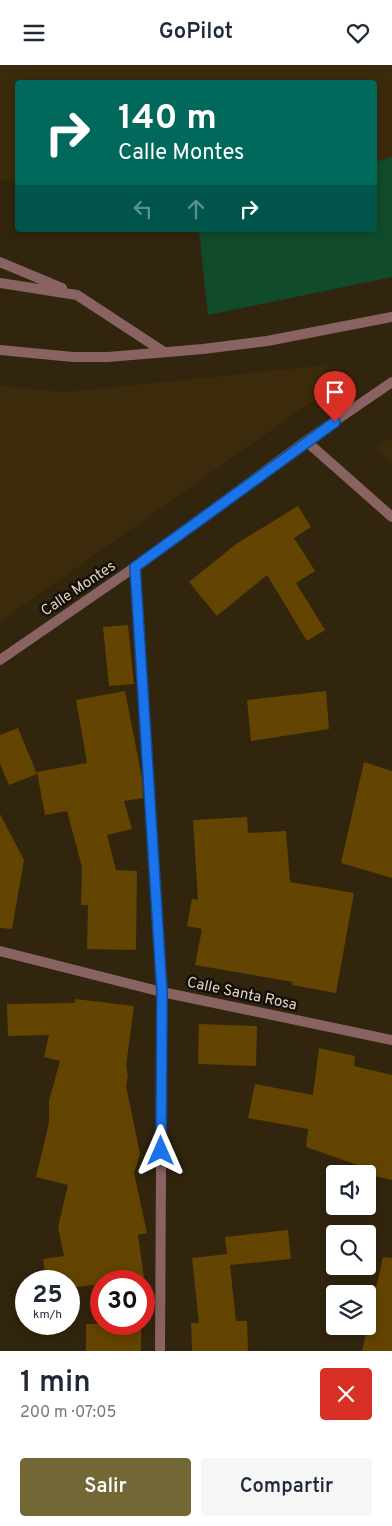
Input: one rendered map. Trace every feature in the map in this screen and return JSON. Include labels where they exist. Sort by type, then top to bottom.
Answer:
[{"type":"street","points":[[0,262],[77,295],[164,352]]},
{"type":"street","points":[[0,283],[77,295]]},
{"type":"street","points":[[0,350],[72,357],[108,357],[203,349],[267,341],[392,317]]},
{"type":"street","name":"Calle Montes","points":[[0,660],[135,567],[306,441],[392,382]]},
{"type":"street","points":[[306,441],[392,517]]},
{"type":"street","points":[[135,567],[162,992],[160,1351]]},
{"type":"street","name":"Calle Santa Rosa","points":[[0,951],[162,992],[392,1040]]},
{"type":"shaded area","points":[[0,65],[392,65],[392,157],[377,161],[377,80],[15,80],[15,183],[0,180]]},
{"type":"shaded area","points":[[328,365],[315,399],[0,622],[0,386],[65,392]]},
{"type":"shaded area","points":[[392,437],[392,464],[376,448]]},
{"type":"green space","points":[[392,157],[392,277],[208,315],[199,232],[377,232],[377,161]]},
{"type":"building","points":[[298,506],[311,527],[294,538],[315,571],[296,583],[325,630],[307,641],[267,575],[217,616],[189,582],[236,544]]},
{"type":"building","points":[[128,625],[134,684],[109,686],[103,627]]},
{"type":"building","points":[[125,691],[142,778],[143,798],[124,801],[132,829],[107,835],[116,870],[137,871],[136,950],[87,949],[88,905],[81,905],[82,867],[67,811],[45,815],[37,772],[87,763],[76,700]]},
{"type":"building","points":[[326,691],[329,729],[251,741],[247,700]]},
{"type":"building","points":[[18,728],[37,774],[9,785],[0,764],[0,735]]},
{"type":"building","points":[[364,762],[392,771],[392,878],[341,863]]},
{"type":"building","points":[[0,814],[24,860],[12,929],[0,928]]},
{"type":"building","points":[[247,817],[248,833],[286,831],[290,882],[354,893],[336,993],[292,985],[293,982],[195,965],[202,929],[187,926],[192,899],[198,900],[193,820]]},
{"type":"building","points":[[75,999],[134,1006],[126,1066],[128,1075],[126,1086],[140,1154],[134,1173],[147,1233],[138,1235],[143,1270],[90,1270],[90,1285],[80,1287],[80,1270],[44,1270],[43,1259],[64,1256],[58,1227],[68,1185],[36,1177],[49,1123],[49,1101],[60,1061],[44,1057],[49,1035],[8,1036],[7,1004],[75,1003]]},
{"type":"building","points":[[199,1024],[257,1026],[256,1066],[198,1064]]},
{"type":"building","points":[[319,1048],[355,1056],[354,1066],[392,1075],[392,1180],[376,1176],[376,1165],[357,1165],[306,1147],[308,1129],[248,1118],[255,1084],[313,1095]]},
{"type":"building","points":[[288,1230],[291,1259],[230,1265],[236,1321],[247,1321],[248,1351],[192,1351],[191,1323],[199,1323],[192,1258],[227,1254],[225,1237]]},
{"type":"building","points":[[383,1257],[392,1258],[392,1351],[362,1351],[366,1335],[376,1335],[376,1288]]},
{"type":"building","points":[[86,1324],[90,1324],[90,1335],[141,1335],[141,1351],[86,1351]]},
{"type":"route","points":[[161,1151],[162,992],[135,567],[306,441],[335,422]]}]
